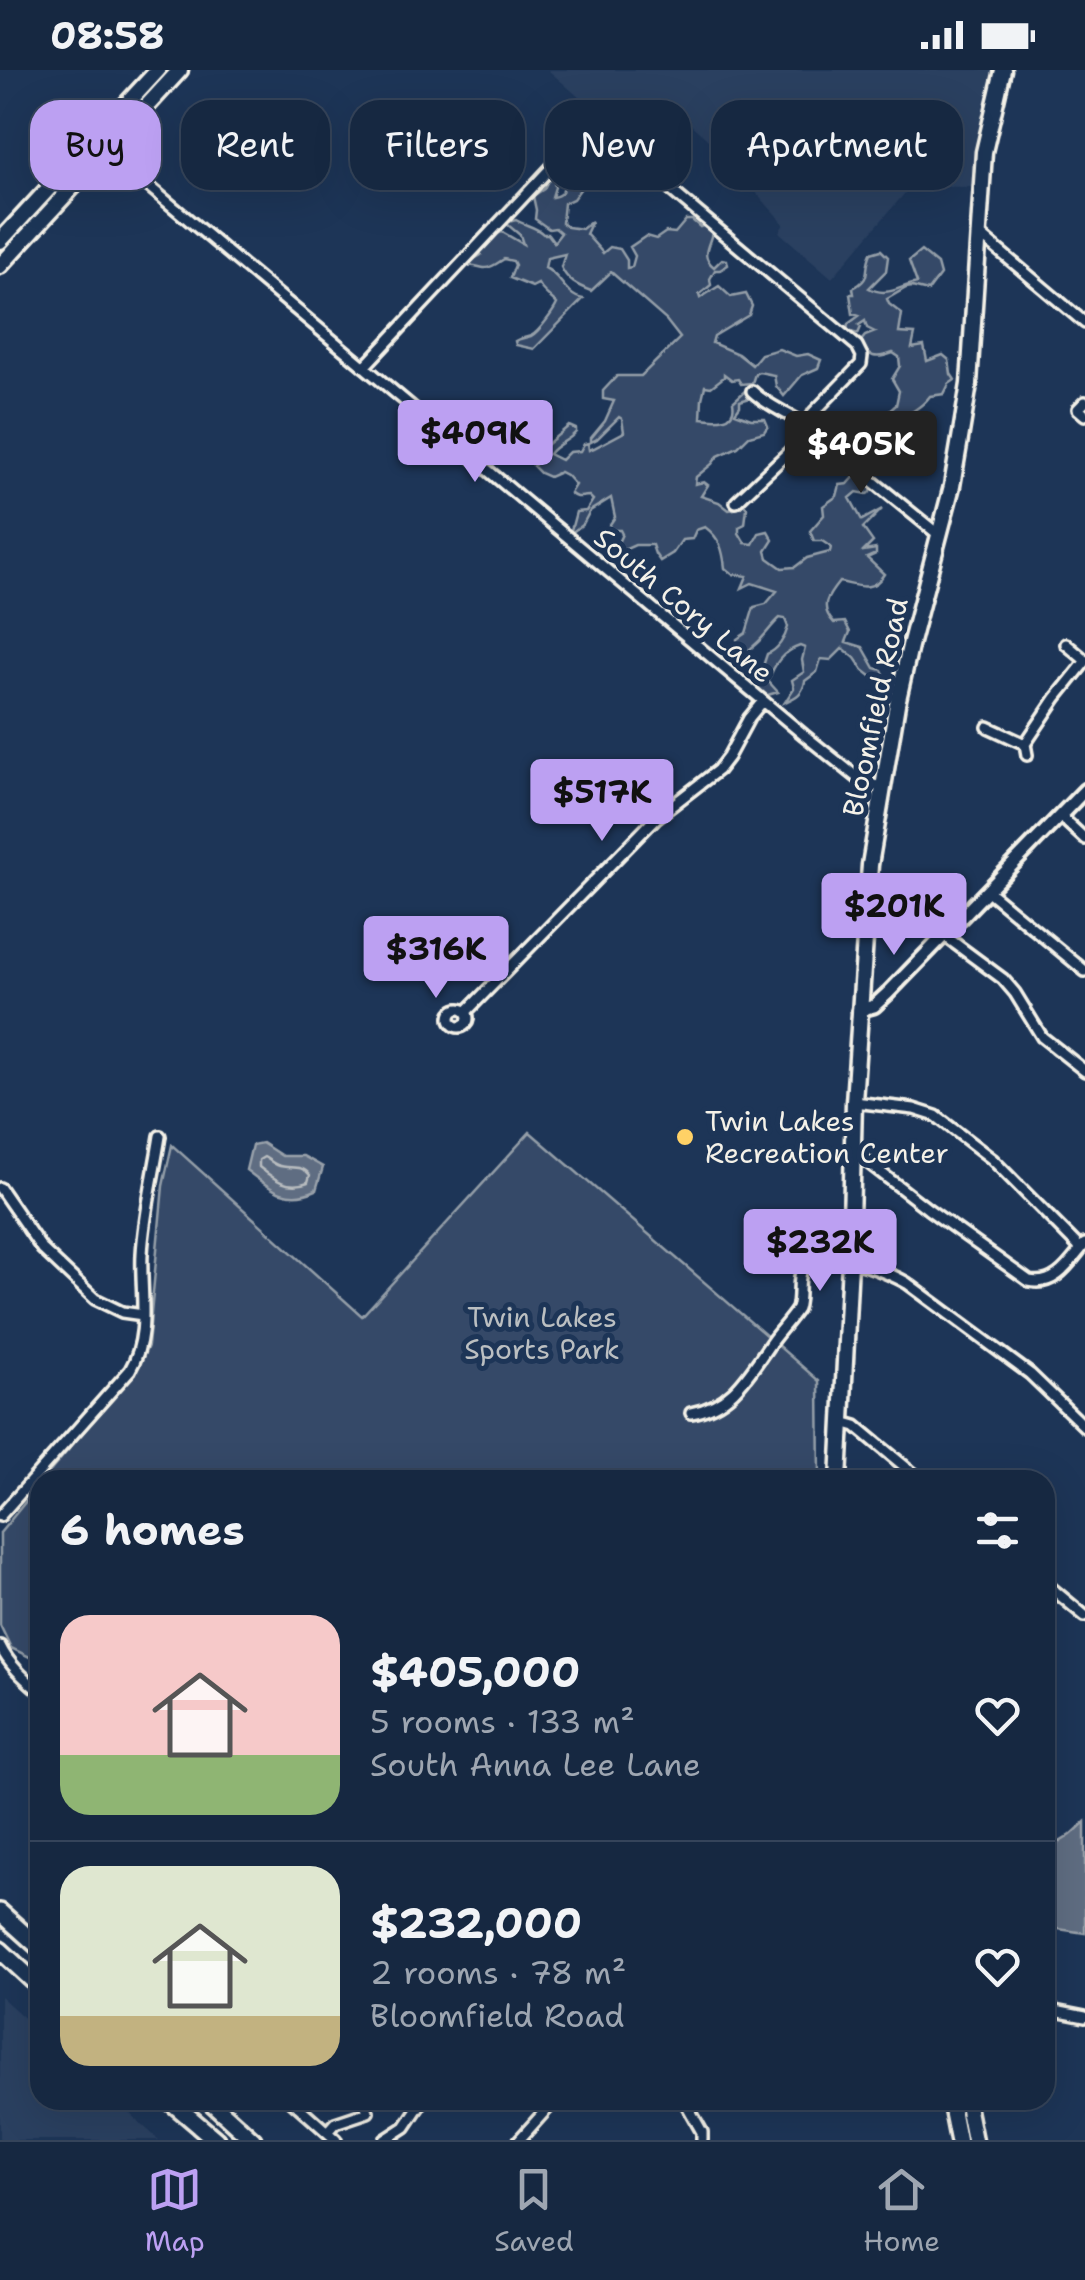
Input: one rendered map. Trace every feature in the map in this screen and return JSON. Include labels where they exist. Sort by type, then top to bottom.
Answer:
[{"type":"highway","points":[[0,1912],[30,1939]]},
{"type":"highway","points":[[0,1950],[30,1977]]},
{"type":"highway","points":[[181,2110],[216,2140]]},
{"type":"highway","points":[[220,2110],[253,2140]]},
{"type":"main road","points":[[130,100],[158,70]]},
{"type":"main road","points":[[153,100],[180,70]]},
{"type":"main road","name":"Bloomfield Road","points":[[840,1470],[854,1102],[870,865],[910,646],[952,482],[969,384],[984,152],[1003,70]]},
{"type":"main road","points":[[0,241],[47,190]]},
{"type":"main road","points":[[0,266],[70,190]]},
{"type":"main road","points":[[952,2110],[958,2140]]},
{"type":"main road","points":[[968,2110],[974,2140]]},
{"type":"street","points":[[364,368],[592,124],[857,346],[862,356],[860,364],[814,412],[810,432],[736,502]]},
{"type":"street","name":"South Cory Lane","points":[[152,190],[864,783],[882,787]]},
{"type":"street","points":[[978,234],[1085,323]]},
{"type":"street","points":[[752,391],[811,429],[939,536]]},
{"type":"street","points":[[1085,402],[1078,409],[1085,415]]},
{"type":"street","points":[[988,728],[1026,750],[1056,698],[1085,661],[1066,644]]},
{"type":"street","points":[[466,1012],[658,815],[718,770],[763,700]]},
{"type":"street","points":[[860,1010],[874,1006],[1085,790]]},
{"type":"street","points":[[1060,816],[1085,839]]},
{"type":"street","points":[[988,891],[1085,971]]},
{"type":"street","points":[[944,936],[1002,978],[1042,1037],[1085,1071]]},
{"type":"street","points":[[853,1151],[1025,1279],[1042,1283],[1054,1279],[1083,1246],[992,1159],[943,1120],[920,1110],[854,1102]]},
{"type":"street","points":[[41,1470],[130,1370],[141,1342],[142,1252],[160,1136]]},
{"type":"street","points":[[0,1188],[42,1249],[95,1298],[122,1312],[143,1315]]},
{"type":"street","points":[[692,1413],[716,1406],[743,1382],[797,1309],[800,1274],[808,1260],[827,1257],[893,1275],[908,1283],[1030,1374],[1085,1427]]},
{"type":"street","points":[[842,1422],[856,1426],[909,1470]]},
{"type":"street","points":[[0,1516],[30,1482]]},
{"type":"street","points":[[1055,1591],[1085,1616]]},
{"type":"street","points":[[0,1646],[30,1683]]},
{"type":"street","points":[[1055,2011],[1085,2017]]},
{"type":"street","points":[[301,2110],[336,2140]]},
{"type":"street","points":[[326,2132],[335,2123],[367,2110]]},
{"type":"street","points":[[385,2140],[405,2127],[416,2110]]},
{"type":"street","points":[[518,2140],[546,2110]]},
{"type":"street","points":[[690,2110],[702,2132],[702,2140]]},
{"type":"shaded area","points":[[548,70],[994,70],[996,76],[971,187],[963,187],[963,100],[711,100],[711,142],[691,125],[691,100],[582,100]]},
{"type":"shaded area","points":[[754,190],[908,190],[832,278],[779,232],[784,224]]},
{"type":"shaded area","points":[[0,1996],[30,2023],[30,2110],[126,2110],[159,2140],[0,2140]]},
{"type":"green space","points":[[545,187],[545,190],[554,190],[552,197],[580,190],[564,203],[562,223],[582,229],[592,221],[586,234],[603,253],[610,247],[620,249],[627,268],[632,267],[635,256],[630,247],[646,236],[656,239],[666,232],[675,233],[686,220],[700,227],[713,222],[707,257],[714,267],[722,259],[728,265],[715,270],[711,285],[700,298],[719,286],[731,297],[746,294],[752,306],[749,315],[714,336],[712,343],[752,365],[761,354],[779,349],[821,360],[818,368],[802,375],[784,396],[774,375],[759,372],[752,383],[741,384],[724,374],[711,387],[705,386],[701,418],[729,416],[733,402],[747,389],[750,398],[740,401],[735,413],[765,419],[768,426],[764,432],[749,436],[738,447],[718,456],[696,477],[695,484],[708,485],[701,496],[729,510],[742,502],[747,508],[739,533],[745,543],[753,544],[759,533],[768,531],[773,540],[766,551],[768,558],[782,568],[795,567],[807,558],[830,552],[831,547],[814,541],[810,531],[824,515],[823,506],[837,496],[840,485],[848,484],[857,474],[863,484],[868,481],[872,485],[871,492],[857,492],[850,498],[862,520],[882,509],[863,528],[873,542],[864,551],[876,549],[876,554],[867,558],[884,574],[869,586],[839,582],[826,607],[834,623],[845,622],[850,632],[846,642],[863,647],[875,668],[882,670],[886,678],[881,684],[843,648],[831,660],[821,659],[817,672],[805,681],[801,692],[785,702],[794,688],[792,680],[804,672],[805,648],[800,646],[776,664],[768,681],[778,692],[764,696],[756,687],[767,654],[778,647],[788,627],[785,619],[780,618],[745,654],[741,670],[735,671],[722,652],[738,647],[737,639],[746,633],[754,607],[766,604],[777,591],[752,583],[742,588],[747,576],[732,574],[725,568],[720,545],[705,527],[696,530],[692,539],[682,540],[673,553],[660,561],[652,545],[615,549],[622,534],[620,530],[606,530],[615,517],[611,498],[590,511],[583,524],[570,534],[576,512],[586,511],[593,500],[570,493],[575,485],[566,475],[560,472],[549,477],[540,473],[533,466],[541,460],[535,454],[569,426],[576,432],[549,454],[561,460],[569,452],[580,451],[584,444],[588,443],[589,450],[624,432],[619,417],[591,442],[614,401],[603,399],[603,391],[617,376],[641,376],[680,338],[666,320],[611,272],[591,291],[573,282],[561,267],[565,254],[547,258],[545,268],[572,294],[583,299],[534,349],[516,345],[515,341],[538,331],[557,304],[538,284],[532,287],[510,278],[513,261],[504,259],[487,268],[468,266],[469,262],[481,255],[480,250],[494,235],[502,232],[523,244],[520,235],[508,225],[516,220],[548,234],[554,242],[561,233],[535,219],[533,196]]},
{"type":"green space","points":[[881,250],[888,257],[886,271],[869,288],[875,291],[887,292],[917,283],[909,261],[921,251],[937,264],[940,275],[928,291],[906,288],[887,299],[902,314],[899,333],[915,334],[912,348],[924,346],[927,361],[943,355],[949,360],[955,380],[944,394],[930,396],[904,418],[896,444],[903,451],[898,456],[889,450],[871,453],[883,435],[887,413],[896,405],[899,391],[892,379],[900,366],[899,357],[893,353],[873,356],[866,351],[861,341],[875,332],[867,328],[865,321],[859,325],[858,334],[847,331],[848,324],[859,316],[853,314],[850,294],[865,277],[871,253]]},
{"type":"green space","name":"Twin Lakes Sports Park","points":[[530,1132],[819,1381],[820,1470],[51,1470],[139,1366],[148,1346],[163,1186],[172,1145],[362,1316]]},
{"type":"green space","points":[[30,1496],[30,1657],[11,1648],[0,1625],[0,1533]]},
{"type":"water","points":[[262,1143],[282,1156],[303,1156],[323,1167],[316,1190],[287,1195],[246,1170],[252,1145]]},
{"type":"water","points":[[1085,1822],[1085,1933],[1055,1928],[1055,1842],[1071,1835]]},
{"type":"place","name":"Twin Lakes Recreation Center","points":[[685,1137]]}]
